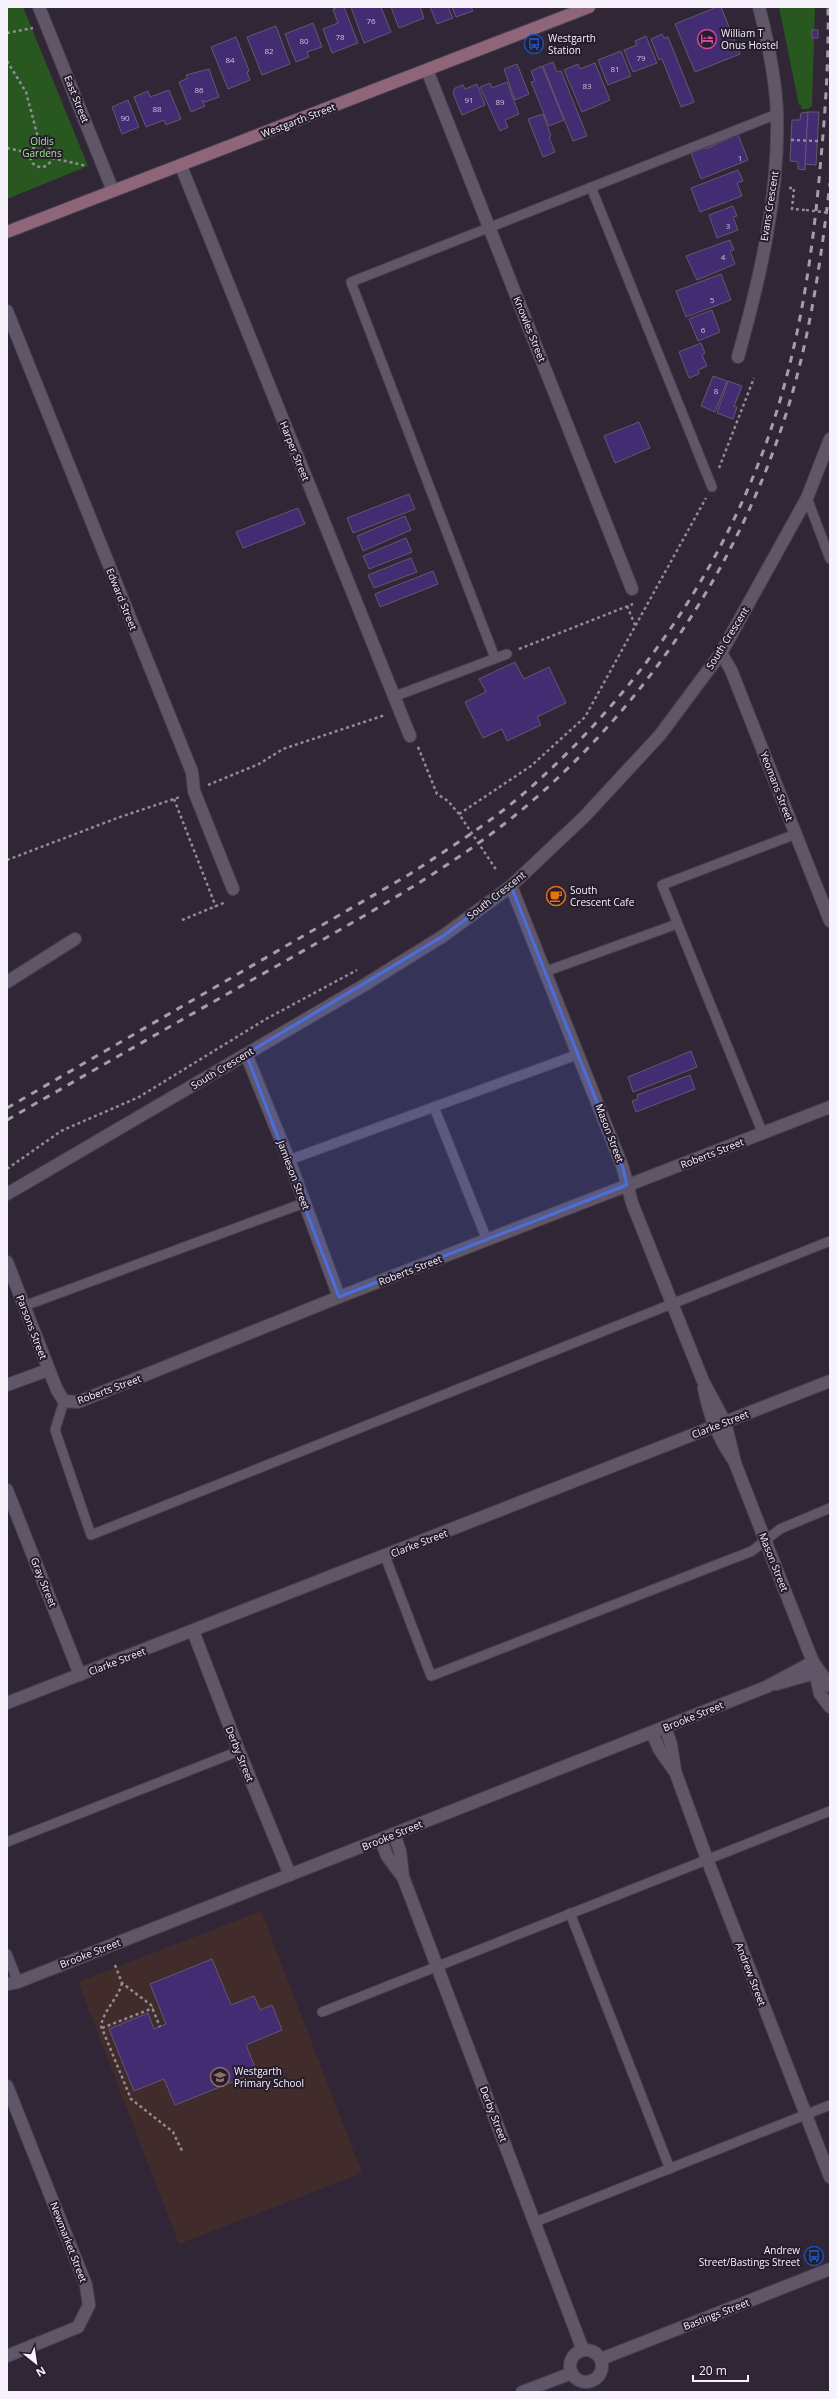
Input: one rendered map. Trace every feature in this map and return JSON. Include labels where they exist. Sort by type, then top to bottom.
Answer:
[{"type":"main road","name":"Westgarth Street","points":[[7,232],[589,7]]},
{"type":"street","name":"East Street","points":[[39,7],[113,191]]},
{"type":"street","name":"Evans Crescent","points":[[738,357],[752,308],[774,187],[777,114],[773,69],[760,7]]},
{"type":"street","name":"Knowles Street","points":[[427,70],[632,589]]},
{"type":"street","name":"Harper Street","points":[[181,166],[393,697],[410,736]]},
{"type":"street","name":"Edward Street","points":[[7,311],[192,772],[194,791],[231,895]]},
{"type":"street","name":"South Crescent","points":[[7,1194],[361,987],[443,936],[511,886],[585,816],[660,735],[721,653],[807,498],[830,438]]},
{"type":"street","name":"Yeomans Street","points":[[721,653],[732,670],[830,921]]},
{"type":"street","name":"Mason Street","points":[[511,886],[547,971],[623,1168],[632,1203],[703,1381],[725,1422],[735,1463],[813,1662],[817,1673],[820,1694],[829,1706]]},
{"type":"street","points":[[7,982],[76,939]]},
{"type":"street","name":"Jamieson Street","points":[[246,1054],[289,1160],[339,1297]]},
{"type":"street","name":"Roberts Street","points":[[48,1370],[64,1401],[78,1402],[339,1297],[830,1107]]},
{"type":"street","name":"Parsons Street","points":[[7,1262],[48,1370]]},
{"type":"street","points":[[7,1385],[48,1370]]},
{"type":"street","name":"Mason Street","points":[[703,1381],[708,1413],[714,1427],[735,1463]]},
{"type":"street","name":"Clarke Street","points":[[7,1703],[830,1381]]},
{"type":"street","name":"Gray Street","points":[[7,1490],[80,1675]]},
{"type":"street","name":"Derby Street","points":[[193,1631],[239,1751],[290,1875]]},
{"type":"street","name":"Brooke Street","points":[[766,1687],[813,1662]]},
{"type":"street","name":"Mason Street","points":[[817,1673],[830,1686]]},
{"type":"street","name":"Brooke Street","points":[[12,1983],[381,1840],[766,1687],[817,1673]]},
{"type":"street","name":"Andrew Street","points":[[665,1727],[671,1744],[675,1771],[707,1859],[830,2177]]},
{"type":"street","name":"Andrew Street","points":[[652,1732],[659,1749],[675,1771]]},
{"type":"street","name":"Derby Street","points":[[394,1834],[400,1851],[403,1877],[583,2350]]},
{"type":"street","name":"Derby Street","points":[[381,1840],[387,1856],[403,1877]]},
{"type":"street","name":"Newmarket Street","points":[[7,2086],[86,2285],[89,2305],[78,2327],[7,2356]]},
{"type":"street","name":"Bastings Street","points":[[601,2359],[830,2269]]},
{"type":"street","points":[[583,2350],[594,2351],[601,2359],[602,2372],[593,2387],[578,2380],[572,2373],[572,2358],[583,2350]]},
{"type":"street","points":[[522,2392],[572,2373]]},
{"type":"lane","points":[[495,658],[351,282],[777,114]]},
{"type":"lane","points":[[591,187],[712,487]]},
{"type":"lane","points":[[807,498],[830,559]]},
{"type":"lane","points":[[393,697],[507,654]]},
{"type":"lane","points":[[763,1134],[662,885],[796,834]]},
{"type":"lane","points":[[547,971],[677,924]]},
{"type":"lane","points":[[289,1160],[579,1054]]},
{"type":"lane","points":[[434,1107],[487,1240]]},
{"type":"lane","points":[[24,1306],[304,1203]]},
{"type":"lane","points":[[64,1401],[54,1430],[91,1536],[830,1241]]},
{"type":"lane","points":[[385,1556],[431,1676],[752,1551],[780,1529],[830,1508]]},
{"type":"lane","points":[[7,1842],[239,1751]]},
{"type":"lane","points":[[322,2012],[830,1811]]},
{"type":"lane","points":[[570,1913],[670,2169]]},
{"type":"lane","points":[[7,1954],[12,1983]]},
{"type":"lane","points":[[535,2222],[830,2105]]},
{"type":"path","points":[[7,33],[47,26]]},
{"type":"path","points":[[7,61],[26,92],[40,145]]},
{"type":"path","points":[[791,140],[818,141]]},
{"type":"path","points":[[40,145],[48,148],[52,158],[46,167],[38,168],[32,164],[30,153],[34,147],[40,145]]},
{"type":"path","points":[[7,148],[30,153]]},
{"type":"path","points":[[52,158],[88,166]]},
{"type":"path","points":[[794,188],[792,208],[830,213]]},
{"type":"path","points":[[459,814],[531,766],[585,716],[712,487],[754,378]]},
{"type":"path","points":[[645,598],[652,595]]},
{"type":"path","points":[[507,654],[639,601]]},
{"type":"path","points":[[627,607],[635,625]]},
{"type":"path","points":[[437,794],[448,801],[459,814],[497,871]]},
{"type":"path","points":[[174,799],[216,907]]},
{"type":"path","points":[[182,920],[216,907],[231,895]]},
{"type":"path","points":[[7,1168],[61,1131],[139,1097],[266,1019],[358,969]]},
{"type":"path","points":[[115,1965],[122,1983],[151,2005],[160,2026]]},
{"type":"path","points":[[122,1983],[120,1991],[103,2017],[102,2028],[131,2099],[172,2132],[182,2151]]},
{"type":"path","points":[[102,2028],[153,2008]]},
{"type":"highlighted area","points":[[511,886],[623,1168],[627,1185],[339,1297],[246,1054],[443,936]]},
{"type":"shaded area","name":"Westgarth Primary School","points":[[261,1911],[362,2173],[179,2244],[78,1982]]},
{"type":"green space","name":"Oldis Gardens","points":[[7,7],[23,7],[88,166],[7,199]]},
{"type":"green space","points":[[779,7],[815,7],[812,106],[808,109],[801,109],[802,105],[799,105]]},
{"type":"building","points":[[344,7],[358,43],[332,53],[323,29],[338,23],[333,9]]},
{"type":"building","points":[[351,7],[381,7],[391,32],[364,43]]},
{"type":"building","points":[[391,7],[420,7],[424,18],[399,28]]},
{"type":"building","points":[[430,7],[448,7],[453,18],[437,24]]},
{"type":"building","points":[[452,7],[471,7],[473,11],[456,17]]},
{"type":"building","name":"William T Onus Hostel","points":[[717,7],[721,7],[740,54],[695,72],[675,24]]},
{"type":"building","points":[[313,23],[322,47],[307,52],[309,57],[296,62],[285,34]]},
{"type":"building","points":[[276,26],[290,64],[262,75],[247,37]]},
{"type":"building","points":[[812,30],[818,30],[818,38],[812,38]]},
{"type":"building","points":[[662,34],[664,38],[668,37],[694,102],[681,107],[662,59],[659,60],[651,39]]},
{"type":"building","points":[[646,36],[657,63],[633,72],[624,50],[637,45],[635,41]]},
{"type":"building","points":[[236,37],[249,71],[247,72],[250,80],[228,89],[211,47]]},
{"type":"building","points":[[621,51],[631,76],[608,85],[598,60]]},
{"type":"building","points":[[553,62],[557,72],[561,71],[587,136],[573,141],[543,66]]},
{"type":"building","points":[[595,63],[610,100],[582,112],[564,70],[578,64],[580,69]]},
{"type":"building","points":[[517,64],[529,94],[515,100],[504,69]]},
{"type":"building","points":[[542,66],[564,120],[549,126],[531,82],[535,81],[531,71]]},
{"type":"building","points":[[209,69],[219,97],[205,102],[202,100],[205,106],[191,112],[179,82],[188,78],[186,75]]},
{"type":"building","points":[[507,82],[519,114],[505,120],[508,127],[500,131],[480,87],[490,83],[492,88]]},
{"type":"building","points":[[477,84],[485,105],[462,115],[453,93],[455,88],[463,85],[465,89]]},
{"type":"building","points":[[169,90],[181,119],[166,125],[164,120],[146,127],[134,97],[148,91],[150,97]]},
{"type":"building","points":[[128,100],[139,127],[122,134],[112,107]]},
{"type":"building","points":[[808,112],[805,170],[798,169],[798,162],[790,161],[792,120],[800,120],[801,113]]},
{"type":"building","points":[[808,112],[819,112],[816,165],[805,164]]},
{"type":"building","points":[[543,114],[551,136],[549,137],[555,152],[543,157],[528,119]]},
{"type":"building","points":[[738,134],[748,160],[701,179],[691,153],[705,147],[706,149]]},
{"type":"building","points":[[738,170],[743,181],[737,183],[742,196],[700,212],[691,188]]},
{"type":"building","points":[[733,206],[737,216],[733,217],[738,230],[717,238],[709,215]]},
{"type":"building","points":[[730,240],[734,250],[730,251],[735,264],[697,280],[686,256]]},
{"type":"building","points":[[721,274],[731,300],[686,317],[676,291]]},
{"type":"building","points":[[712,310],[720,332],[698,341],[689,319]]},
{"type":"building","points":[[701,343],[705,353],[702,355],[707,366],[698,370],[699,374],[689,378],[679,352]]},
{"type":"building","points":[[713,376],[727,381],[715,412],[701,406]]},
{"type":"building","points":[[728,381],[742,386],[734,406],[737,407],[733,419],[717,413]]},
{"type":"building","points":[[639,422],[650,448],[615,463],[604,436]]},
{"type":"building","points":[[409,494],[415,509],[353,533],[347,518]]},
{"type":"building","points":[[298,508],[305,524],[243,548],[236,532]]},
{"type":"building","points":[[405,516],[411,530],[363,551],[357,536]]},
{"type":"building","points":[[406,538],[412,552],[369,569],[363,556]]},
{"type":"building","points":[[411,558],[417,572],[374,588],[368,575]]},
{"type":"building","points":[[433,571],[438,584],[380,607],[375,594]]},
{"type":"building","points":[[515,662],[524,679],[549,667],[566,703],[537,717],[541,725],[507,741],[502,729],[483,738],[465,702],[486,692],[479,679]]},
{"type":"building","points":[[691,1051],[697,1067],[633,1092],[628,1077]]},
{"type":"building","points":[[690,1075],[695,1089],[636,1112],[632,1101],[638,1099],[637,1095]]},
{"type":"building","points":[[212,1959],[231,2005],[254,1996],[260,2010],[272,2005],[282,2030],[246,2045],[257,2072],[175,2105],[164,2079],[134,2091],[109,2029],[148,2013],[154,2029],[166,2024],[150,1984]]},
{"type":"railway","points":[[7,1108],[410,874],[472,833],[516,800],[569,752],[605,713],[639,672],[671,628],[700,583],[725,536],[748,488],[779,406],[796,339],[813,238],[825,108],[828,48],[828,7]]},
{"type":"railway","points":[[7,1120],[348,925],[464,854],[518,813],[564,772],[607,728],[646,681],[682,631],[714,579],[742,525],[767,469],[787,411],[802,355],[819,269],[830,183]]},
{"type":"place","name":"William T Onus Hostel","points":[[707,39]]},
{"type":"place","name":"Westgarth Station","points":[[534,44]]},
{"type":"place","name":"South Crescent Cafe","points":[[556,896]]},
{"type":"place","name":"Westgarth Primary School","points":[[220,2077]]},
{"type":"place","name":"Andrew Street/Bastings Street","points":[[814,2256]]}]
